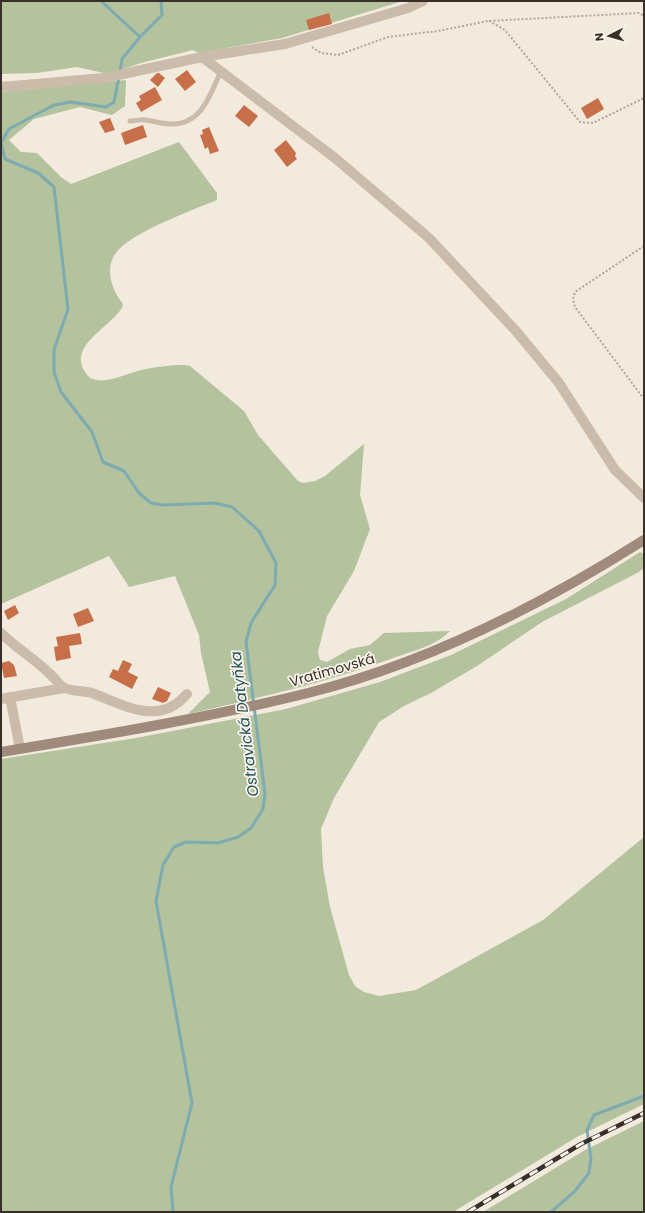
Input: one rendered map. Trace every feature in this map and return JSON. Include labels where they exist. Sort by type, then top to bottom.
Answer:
[{"type":"main road","name":"Vratimovská","points":[[1,752],[140,730],[301,695],[392,667],[461,639],[524,608],[578,580],[644,540]]},
{"type":"street","points":[[1,87],[104,78],[202,57],[285,44],[401,10],[423,1]]},
{"type":"street","points":[[202,57],[335,158],[429,238],[516,331],[554,377],[615,470],[644,498]]},
{"type":"street","points":[[1,633],[51,674],[64,688]]},
{"type":"street","points":[[20,749],[5,698],[64,688],[91,693],[138,711],[151,711],[170,707],[187,694]]},
{"type":"lane","points":[[130,121],[145,120],[176,124],[182,123],[197,116],[205,107],[221,71]]},
{"type":"path","points":[[302,39],[321,53],[338,55],[388,37],[438,31],[488,21],[639,13],[644,16]]},
{"type":"path","points":[[488,21],[505,30],[580,122],[593,123],[644,98]]},
{"type":"path","points":[[644,246],[575,292],[573,299],[575,307],[644,399]]},
{"type":"green space","points":[[1,1],[403,1],[282,38],[198,53],[193,50],[141,63],[108,74],[77,67],[37,73],[1,74]]},
{"type":"green space","points":[[126,80],[125,106],[112,115],[80,107],[34,119],[9,140],[21,152],[37,153],[61,177],[71,184],[179,142],[217,193],[217,200],[163,222],[135,237],[116,253],[110,265],[110,272],[113,286],[123,304],[122,308],[97,333],[84,349],[81,358],[83,368],[90,378],[95,380],[107,380],[156,367],[172,365],[190,366],[244,411],[258,435],[298,481],[303,483],[315,481],[325,476],[364,444],[360,495],[370,529],[354,571],[327,616],[318,652],[320,660],[327,662],[350,649],[370,645],[384,633],[450,631],[432,644],[418,650],[319,682],[267,696],[188,714],[210,692],[201,653],[199,635],[175,576],[129,587],[109,556],[1,604],[1,92]]},
{"type":"green space","points":[[640,552],[644,554],[644,568],[639,572],[542,622],[477,666],[431,693],[404,706],[379,722],[334,798],[321,829],[323,867],[330,907],[349,975],[355,986],[364,992],[379,996],[416,990],[543,920],[644,837],[644,1104],[577,1137],[453,1212],[1,1212],[1,759],[136,738],[286,709],[380,682],[451,655],[566,599]]},
{"type":"green space","points":[[644,1121],[644,1212],[483,1212],[585,1150]]},
{"type":"building","points":[[329,13],[332,24],[309,30],[306,20]]},
{"type":"building","points":[[187,70],[196,82],[185,91],[175,79]]},
{"type":"building","points":[[157,73],[165,78],[158,87],[150,80]]},
{"type":"building","points":[[155,87],[162,100],[141,112],[136,103],[141,100],[139,96]]},
{"type":"building","points":[[598,98],[604,109],[587,119],[581,108]]},
{"type":"building","points":[[244,105],[258,116],[249,127],[235,116]]},
{"type":"building","points":[[110,118],[115,130],[105,133],[99,122]]},
{"type":"building","points":[[143,125],[147,137],[125,145],[121,133]]},
{"type":"building","points":[[209,127],[219,151],[210,154],[208,147],[205,149],[200,135],[203,134],[202,130]]},
{"type":"building","points":[[286,140],[296,153],[295,156],[297,159],[287,167],[274,150]]},
{"type":"building","points":[[15,605],[19,613],[8,620],[4,611]]},
{"type":"building","points":[[88,608],[94,621],[78,627],[73,614]]},
{"type":"building","points":[[80,633],[82,644],[69,646],[71,658],[56,661],[54,647],[58,646],[56,637]]},
{"type":"building","points":[[123,660],[132,664],[128,672],[138,677],[132,689],[109,677],[113,669],[118,671]]},
{"type":"building","points":[[9,661],[14,665],[17,676],[4,678],[1,663]]},
{"type":"building","points":[[158,687],[171,693],[167,701],[163,703],[152,699]]},
{"type":"waterway","points":[[101,1],[140,37]]},
{"type":"waterway","name":"Ostravická Datyňka","points":[[120,72],[122,59],[140,37],[162,15],[161,1]]},
{"type":"waterway","name":"Ostravická Datyňka","points":[[119,77],[114,102],[106,107],[71,102],[54,105],[9,129],[1,143],[5,159],[38,173],[54,187],[68,309],[54,350],[54,372],[61,392],[92,432],[103,462],[124,471],[139,493],[151,503],[163,505],[215,503],[232,507],[259,531],[276,563],[275,585],[251,623],[246,642],[265,794],[263,809],[251,828],[238,837],[218,843],[186,842],[174,847],[163,865],[156,901],[192,1103],[171,1187],[173,1212]]},
{"type":"waterway","points":[[551,1212],[575,1191],[589,1173],[591,1158],[587,1130],[594,1115],[644,1096]]},
{"type":"railway","points":[[468,1212],[581,1144],[644,1113]]}]
